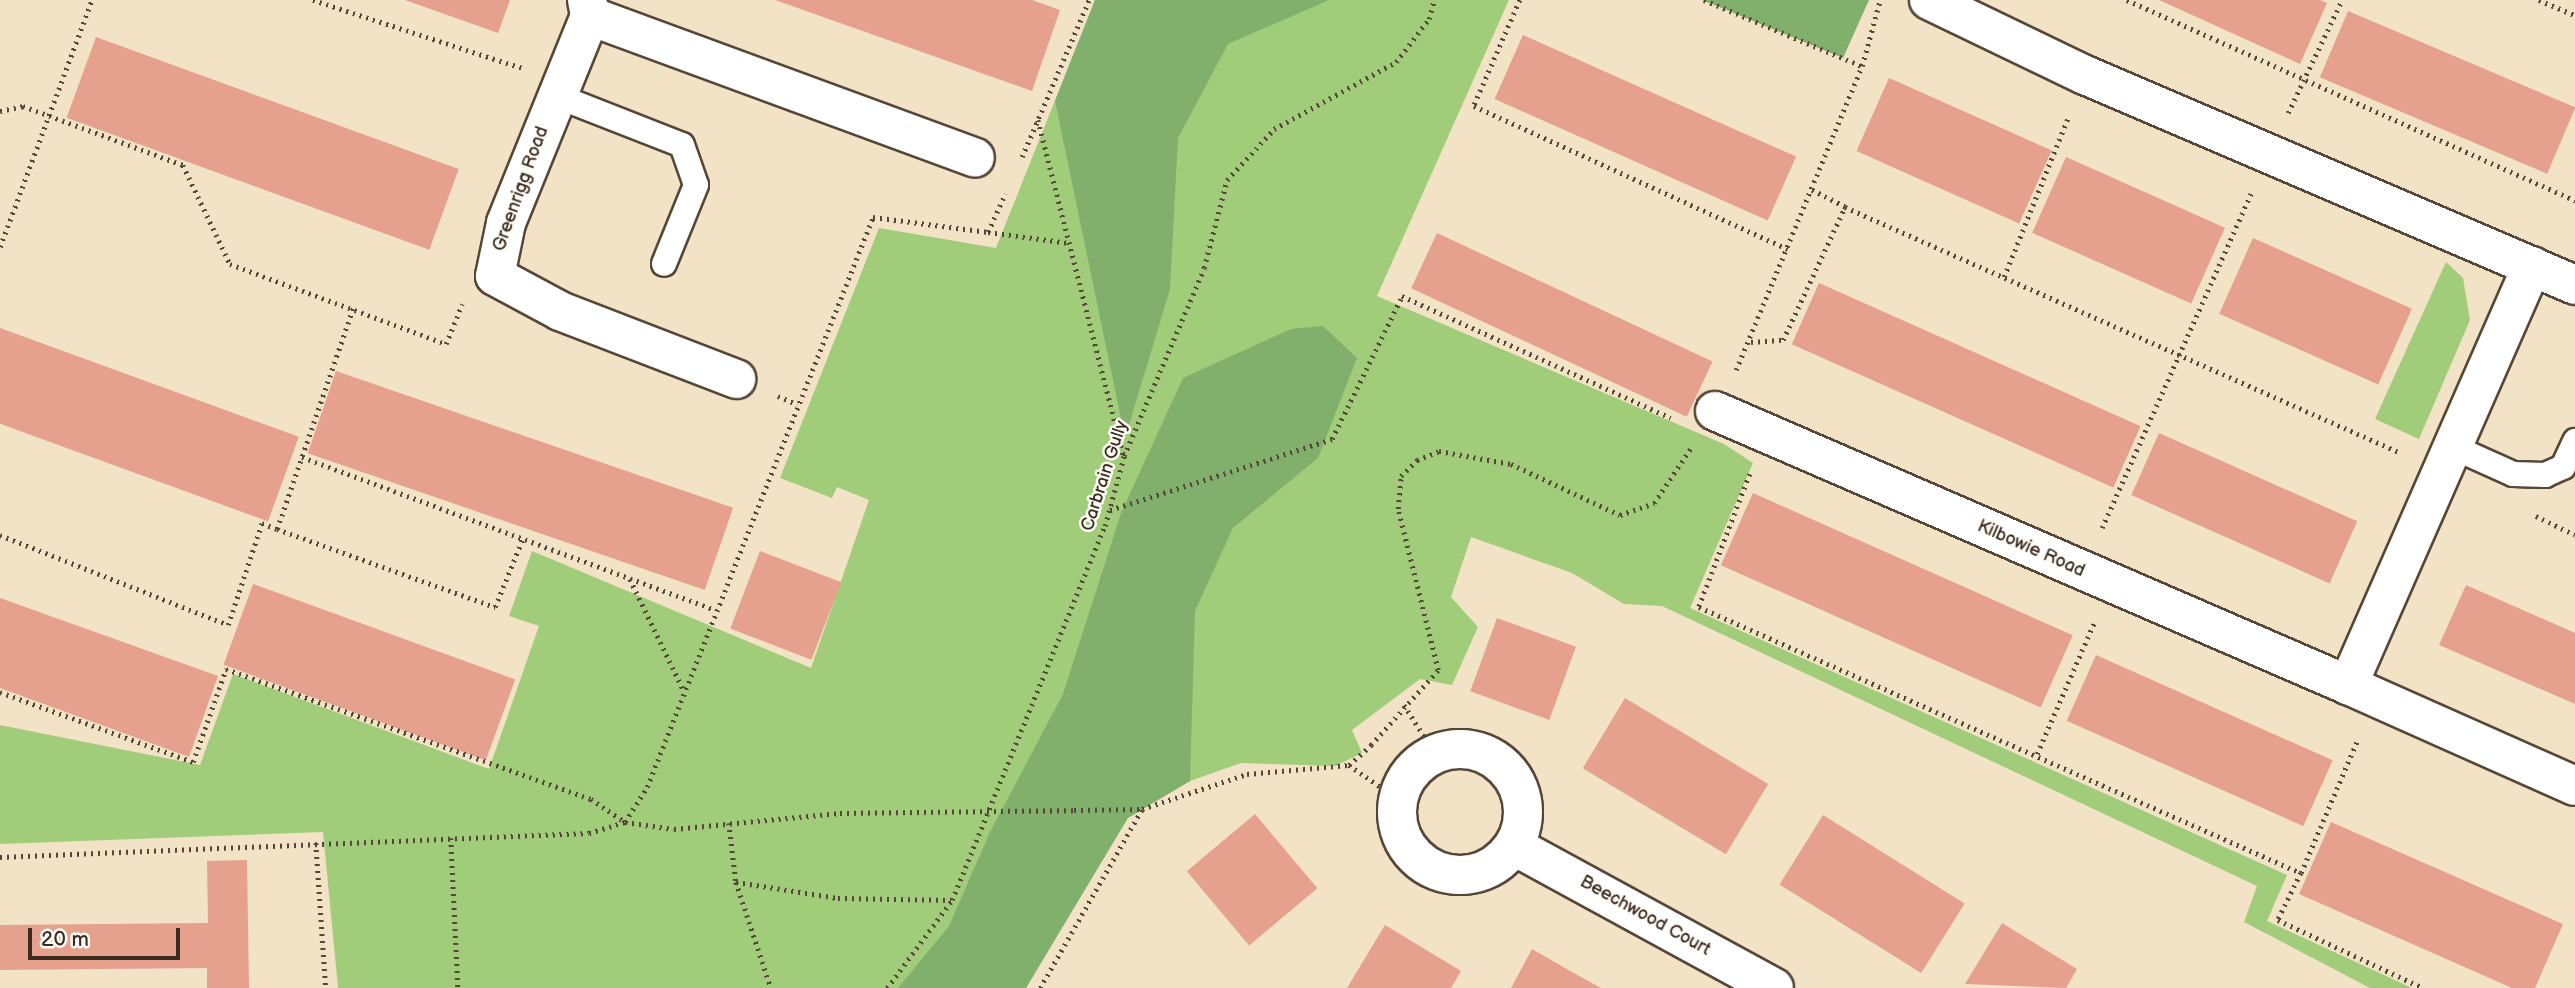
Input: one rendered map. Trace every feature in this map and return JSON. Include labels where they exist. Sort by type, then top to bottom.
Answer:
[{"type":"street","points":[[1929,0],[2085,75],[2270,150],[2575,285]]},
{"type":"street","name":"Greenrigg Road","points":[[736,379],[560,311],[495,276],[506,223],[560,89],[588,8],[975,158]]},
{"type":"street","points":[[2362,691],[2448,459],[2532,266]]},
{"type":"street","name":"Kilbowie Road","points":[[1715,411],[1767,431],[2096,579],[2362,691],[2575,786]]},
{"type":"street","points":[[1475,750],[1509,771],[1524,808],[1514,846],[1479,873],[1437,871],[1404,842],[1398,799],[1411,772],[1435,753],[1475,750]]},
{"type":"street","name":"Beechwood Court","points":[[1514,846],[1774,988]]},
{"type":"lane","points":[[560,89],[682,145],[696,185],[664,264]]},
{"type":"lane","points":[[2448,459],[2513,474],[2544,475],[2563,467],[2575,440]]},
{"type":"path","points":[[0,247],[92,0]]},
{"type":"path","points":[[313,0],[560,89]]},
{"type":"path","points":[[1019,162],[1089,0]]},
{"type":"path","name":"Carbrain Gully","points":[[887,988],[952,901],[1109,510],[1124,456],[1204,268],[1227,180],[1274,129],[1396,62],[1429,19],[1434,0]]},
{"type":"path","points":[[1520,0],[1474,106],[1788,249]]},
{"type":"path","points":[[1704,0],[1862,66]]},
{"type":"path","points":[[1349,765],[1438,670],[1398,509],[1401,476],[1417,460],[1439,451],[1474,455],[1511,464],[1620,515],[1642,512],[1715,411],[1751,342],[1862,66],[1880,0]]},
{"type":"path","points":[[2127,0],[2303,81],[2575,200]]},
{"type":"path","points":[[2037,754],[2096,579],[2180,355],[2270,150],[2342,0]]},
{"type":"path","points":[[2539,0],[2575,15]]},
{"type":"path","points":[[2004,278],[2085,75]]},
{"type":"path","points":[[0,111],[23,106],[183,165],[230,264],[446,344],[469,289],[495,276]]},
{"type":"path","points":[[1038,119],[1124,456]]},
{"type":"path","points":[[988,232],[1009,185]]},
{"type":"path","points":[[1812,190],[2180,355],[2448,459]]},
{"type":"path","points":[[1751,342],[1783,340],[1845,207]]},
{"type":"path","points":[[625,822],[647,787],[873,217],[1069,243]]},
{"type":"path","points":[[1109,510],[1332,439],[1402,296],[1675,419]]},
{"type":"path","points":[[277,529],[353,308]]},
{"type":"path","points":[[1767,431],[1699,607],[2037,754],[2301,873]]},
{"type":"path","points":[[302,457],[716,610]]},
{"type":"path","points":[[2527,512],[2575,535]]},
{"type":"path","points":[[0,535],[228,625],[262,523],[495,607],[523,538]]},
{"type":"path","points":[[630,578],[684,691]]},
{"type":"path","points":[[0,692],[193,762],[226,669],[591,799],[625,822]]},
{"type":"path","points":[[2362,691],[2301,873],[2278,920],[2423,988]]},
{"type":"path","points":[[1405,705],[1435,753]]},
{"type":"path","points":[[0,857],[589,833],[625,822],[674,829],[840,813],[1142,809],[1247,774],[1349,765],[1398,799]]},
{"type":"path","points":[[1040,988],[1142,809]]},
{"type":"path","points":[[729,823],[736,882],[771,988]]},
{"type":"path","points":[[451,838],[458,988]]},
{"type":"path","points":[[316,843],[326,988]]},
{"type":"path","points":[[736,882],[838,898],[952,901]]},
{"type":"green space","points":[[1095,0],[1509,0],[1377,296],[1724,444],[1753,463],[1690,608],[2287,875],[2267,921],[2412,988],[2370,988],[2244,922],[2257,886],[1662,606],[1624,604],[1572,573],[1471,537],[1451,597],[1478,627],[1452,685],[1420,679],[1352,730],[1362,753],[1335,766],[1241,763],[1190,781],[1128,817],[1026,988],[338,988],[323,832],[0,844],[0,725],[200,765],[233,674],[489,769],[539,626],[509,616],[532,551],[811,668],[869,500],[837,487],[832,498],[780,478],[879,228],[996,248]]},
{"type":"green space","points":[[1095,0],[1329,0],[1228,44],[1178,138],[1170,289],[1125,438],[1055,101]]},
{"type":"green space","points":[[1702,0],[1869,0],[1843,58]]},
{"type":"green space","points":[[2446,262],[2463,278],[2470,320],[2419,439],[2375,419]]},
{"type":"green space","points":[[1323,326],[1357,358],[1318,458],[1233,528],[1195,611],[1190,781],[1128,818],[1026,988],[898,988],[949,926],[990,832],[1063,694],[1121,513],[1183,378],[1291,329]]},
{"type":"building","points":[[405,0],[510,0],[498,33]]},
{"type":"building","points":[[775,0],[1032,0],[1060,10],[1032,91]]},
{"type":"building","points":[[2159,0],[2320,0],[2327,3],[2300,64]]},
{"type":"building","points":[[2348,11],[2575,107],[2547,174],[2320,77]]},
{"type":"building","points":[[1523,35],[1796,157],[1768,221],[1495,99]]},
{"type":"building","points":[[96,37],[459,169],[429,250],[67,118]]},
{"type":"building","points":[[1889,78],[2052,150],[2019,223],[1856,151]]},
{"type":"building","points":[[2066,157],[2225,228],[2191,304],[2032,233]]},
{"type":"building","points":[[1437,233],[1713,361],[1687,417],[1411,288]]},
{"type":"building","points":[[2253,238],[2412,309],[2378,385],[2219,314]]},
{"type":"building","points":[[1819,283],[2141,426],[2113,487],[1792,344]]},
{"type":"building","points":[[0,328],[299,437],[268,521],[0,424]]},
{"type":"building","points":[[336,371],[733,508],[705,590],[308,453]]},
{"type":"building","points":[[2159,433],[2357,521],[2330,583],[2131,495]]},
{"type":"building","points":[[1753,493],[2073,635],[2041,708],[1721,565]]},
{"type":"building","points":[[760,551],[841,582],[811,660],[730,628]]},
{"type":"building","points":[[253,584],[515,679],[486,760],[224,665]]},
{"type":"building","points":[[2466,585],[2575,633],[2575,704],[2439,645]]},
{"type":"building","points":[[0,598],[218,676],[189,757],[0,688]]},
{"type":"building","points":[[1497,618],[1576,647],[1549,720],[1470,691]]},
{"type":"building","points":[[2096,655],[2333,760],[2303,826],[2067,721]]},
{"type":"building","points":[[1625,698],[1768,784],[1726,854],[1583,768]]},
{"type":"building","points":[[1255,814],[1317,888],[1249,946],[1187,871]]},
{"type":"building","points":[[1823,815],[1965,903],[1921,973],[1780,885]]},
{"type":"building","points":[[2331,822],[2563,924],[2535,988],[2512,988],[2299,894]]},
{"type":"building","points":[[247,860],[249,988],[207,988],[207,968],[0,970],[0,925],[208,923],[207,861]]},
{"type":"building","points":[[2002,923],[2077,969],[2066,988],[1965,984]]},
{"type":"building","points":[[1385,925],[1461,971],[1451,988],[1347,988]]},
{"type":"building","points":[[1532,949],[1572,972],[1601,988],[1511,988]]}]
